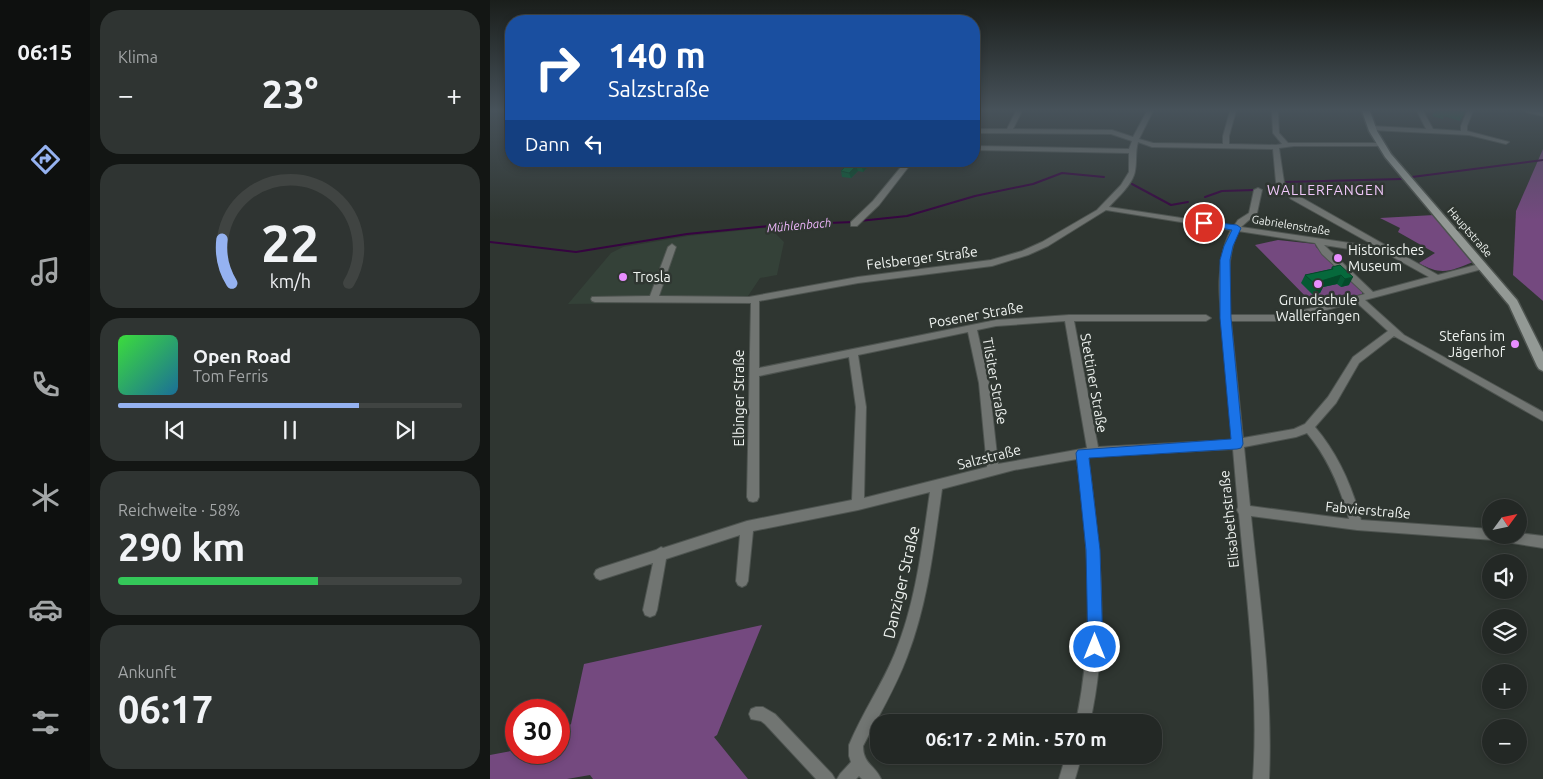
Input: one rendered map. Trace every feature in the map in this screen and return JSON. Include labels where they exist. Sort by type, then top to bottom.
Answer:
[{"type":"main road","name":"Hauptstraße","points":[[1383,147],[1395,164],[1483,266],[1520,314],[1543,366]]},
{"type":"street","points":[[1276,147],[1280,182],[1287,192],[1437,278]]},
{"type":"street","points":[[980,148],[1132,150]]},
{"type":"street","name":"Felsberger Straße","points":[[595,299],[756,299],[850,281],[1004,260],[1045,244],[1104,208],[1131,177],[1133,166],[1132,150]]},
{"type":"street","points":[[857,222],[905,167]]},
{"type":"street","name":"Elisabethstraße","points":[[1258,190],[1252,215],[1241,222],[1237,228],[1228,246],[1225,260],[1226,318],[1260,678],[1263,745],[1261,779]]},
{"type":"street","name":"Gabrielenstraße","points":[[1104,208],[1374,250],[1386,249]]},
{"type":"street","points":[[1317,241],[1325,252],[1371,295]]},
{"type":"street","points":[[653,300],[672,247]]},
{"type":"street","points":[[1226,318],[1285,318],[1483,266]]},
{"type":"street","name":"Elbinger Straße","points":[[753,497],[756,299]]},
{"type":"street","points":[[1358,299],[1394,332],[1543,416]]},
{"type":"street","name":"Posener Straße","points":[[754,373],[854,354],[972,328],[1017,321],[1070,318],[1206,318]]},
{"type":"street","name":"Stettiner Straße","points":[[1070,318],[1088,452],[1093,550],[1095,647],[1092,680],[1085,714]]},
{"type":"street","name":"Tilsiter Straße","points":[[972,328],[984,383],[993,470]]},
{"type":"street","points":[[1357,525],[1340,473],[1309,427],[1332,400],[1356,360],[1394,332]]},
{"type":"street","points":[[854,354],[861,407],[858,505]]},
{"type":"street","name":"Salzstraße","points":[[600,574],[750,526],[858,505],[993,470],[1088,452],[1237,444],[1296,433],[1309,427]]},
{"type":"street","name":"Danziger Straße","points":[[859,765],[856,758],[856,745],[901,656],[914,616],[928,548],[937,486]]},
{"type":"street","name":"Fabvierstraße","points":[[1243,510],[1357,525],[1482,533]]},
{"type":"street","points":[[742,581],[750,526]]},
{"type":"street","points":[[1528,540],[1543,542]]},
{"type":"street","points":[[650,610],[661,553]]},
{"type":"street","points":[[756,714],[763,714],[770,719],[827,779]]},
{"type":"street","points":[[1066,779],[1071,764]]},
{"type":"street","points":[[844,779],[859,765],[873,779]]},
{"type":"shaded area","points":[[1543,149],[1543,301],[1513,275],[1516,211]]},
{"type":"shaded area","points":[[1434,215],[1473,262],[1446,271],[1427,267],[1419,263],[1435,253],[1398,232],[1400,228],[1380,218]]},
{"type":"shaded area","points":[[764,228],[771,229],[784,242],[777,275],[760,278],[744,302],[568,304],[611,253],[623,247],[688,236]]},
{"type":"shaded area","points":[[1278,240],[1315,244],[1362,290],[1362,294],[1315,306],[1255,245]]},
{"type":"shaded area","points":[[762,625],[717,735],[714,737],[748,779],[593,779],[590,775],[567,779],[490,779],[490,755],[505,752],[505,764],[570,764],[570,725],[584,664]]},
{"type":"building","points":[[845,167],[855,167],[849,173],[841,171]]},
{"type":"building","points":[[1340,265],[1353,277],[1345,279],[1341,275],[1321,281],[1325,284],[1317,286],[1305,275],[1333,269],[1332,267]]},
{"type":"waterway","name":"Mühlenbach","points":[[1412,177],[1543,160]]},
{"type":"waterway","name":"Mühlenbach","points":[[859,221],[907,216],[975,196],[1033,184],[1062,173],[1104,177]]},
{"type":"waterway","name":"Mühlenbach","points":[[1285,182],[1401,179]]},
{"type":"waterway","name":"Mühlenbach","points":[[1132,184],[1171,205],[1188,202]]},
{"type":"waterway","name":"Mühlenbach","points":[[1205,197],[1222,191],[1255,190]]},
{"type":"waterway","name":"Mühlenbach","points":[[490,242],[576,252],[687,234],[779,225],[853,222]]},
{"type":"place","name":"Historisches Museum","points":[[1338,258]]},
{"type":"place","name":"Trosla","points":[[623,277]]},
{"type":"place","name":"Grundschule Wallerfangen","points":[[1318,284]]},
{"type":"place","name":"Stefans im Jägerhof","points":[[1515,344]]},
{"type":"district","name":"WALLERFANGEN","points":[[1326,190]]},
{"type":"route","points":[[1095,647],[1093,550],[1082,453],[1237,444],[1226,318],[1225,260],[1228,246],[1237,228],[1204,223]]}]
